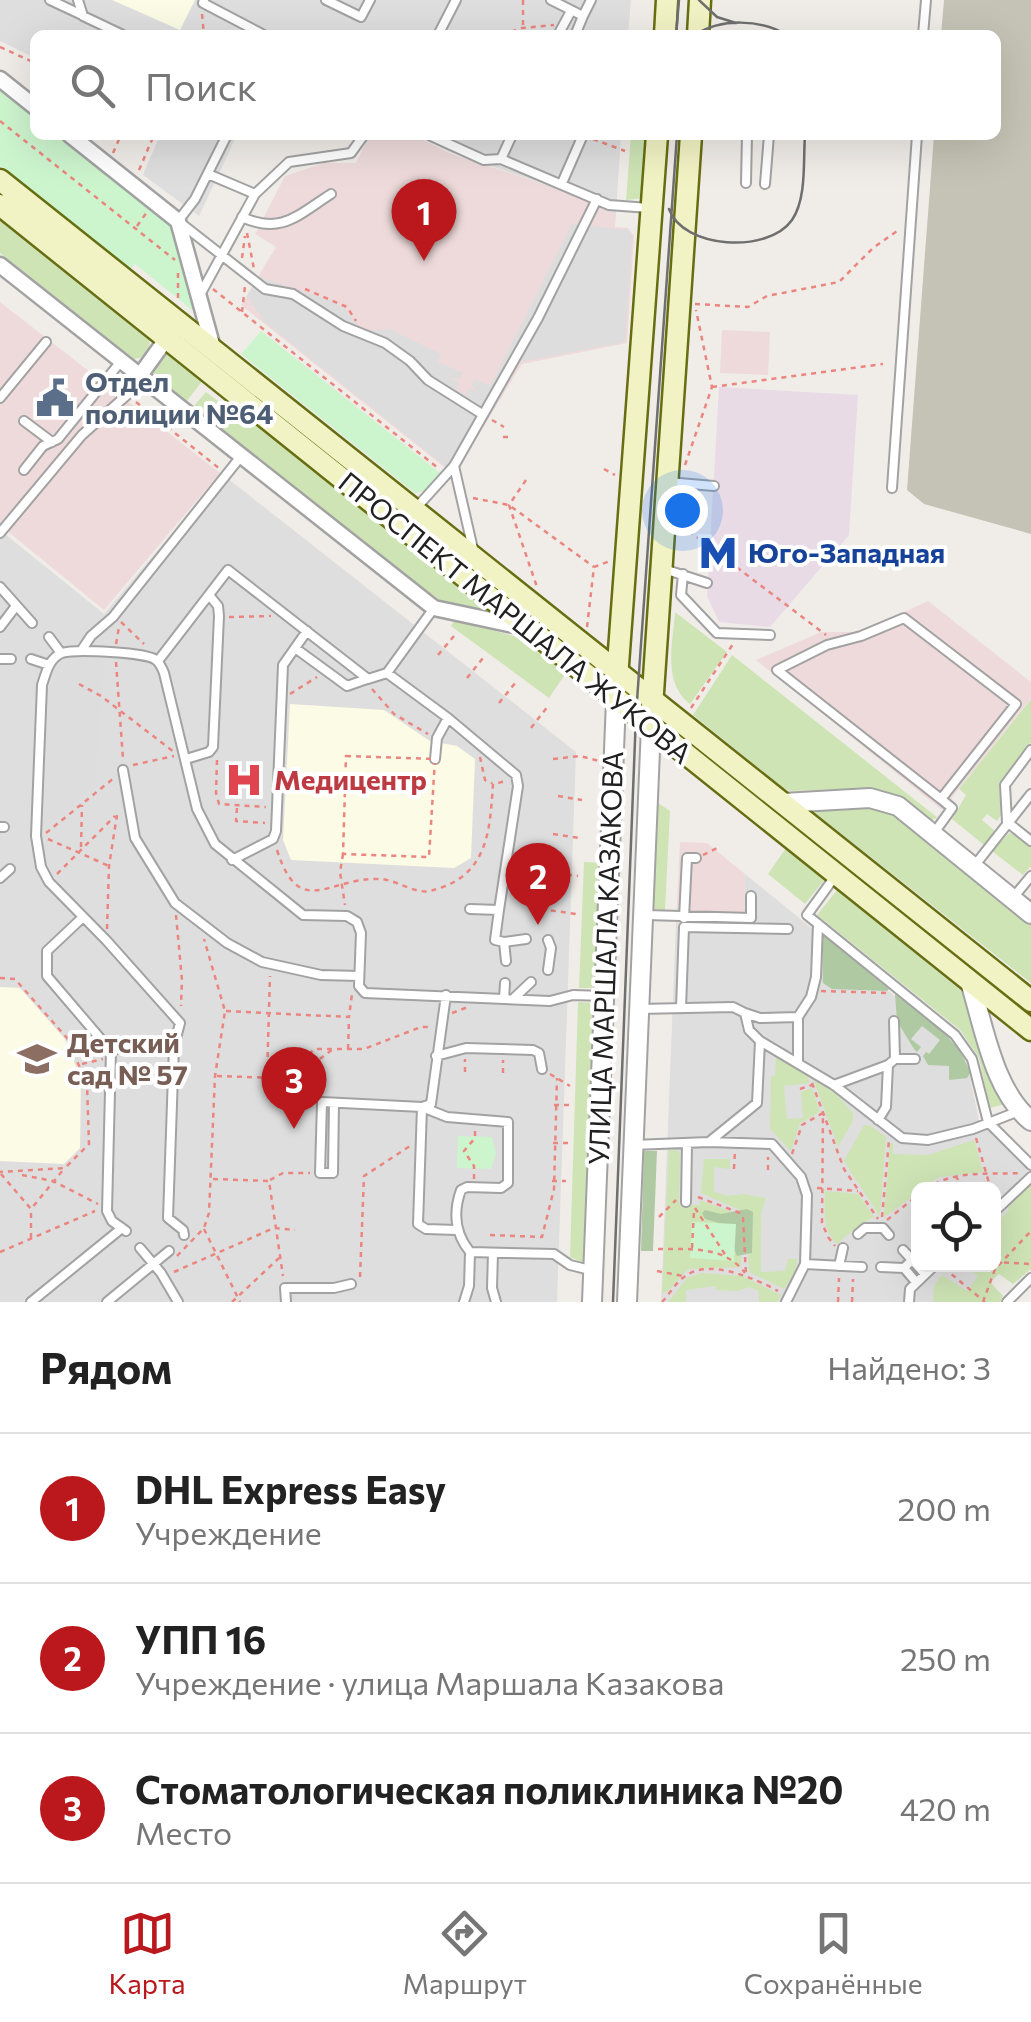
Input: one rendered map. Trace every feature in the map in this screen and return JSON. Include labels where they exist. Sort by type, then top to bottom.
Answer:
[{"type":"main road","points":[[665,30],[667,0]]},
{"type":"main road","points":[[698,30],[700,0]]},
{"type":"main road","name":"УЛИЦА МАРШАЛА КАЗАКОВА","points":[[616,700],[657,140]]},
{"type":"main road","name":"УЛИЦА МАРШАЛА КАЗАКОВА","points":[[651,726],[661,569],[674,477],[691,140]]},
{"type":"main road","name":"ПРОСПЕКТ МАРШАЛА ЖУКОВА","points":[[0,180],[1031,1001]]},
{"type":"main road","name":"ПРОСПЕКТ МАРШАЛА ЖУКОВА","points":[[0,205],[1031,1030]]},
{"type":"street","points":[[0,79],[30,103]]},
{"type":"street","points":[[76,140],[178,222],[205,292],[214,348]]},
{"type":"street","points":[[0,265],[434,608],[529,628]]},
{"type":"street","points":[[141,374],[166,338]]},
{"type":"street","name":"УЛИЦА МАРШАЛА КАЗАКОВА","points":[[592,1302],[616,700]]},
{"type":"street","name":"УЛИЦА МАРШАЛА КАЗАКОВА","points":[[627,1302],[651,726]]},
{"type":"street","points":[[783,804],[870,798],[898,806],[1031,914]]},
{"type":"street","points":[[970,982],[996,1066],[1025,1116]]},
{"type":"lane","points":[[50,0],[112,30]]},
{"type":"lane","points":[[78,0],[83,16]]},
{"type":"lane","points":[[326,0],[361,17],[370,0]]},
{"type":"lane","points":[[441,30],[456,0]]},
{"type":"lane","points":[[551,0],[583,16]]},
{"type":"lane","points":[[577,30],[591,0]]},
{"type":"lane","points":[[924,30],[926,0]]},
{"type":"lane","points":[[203,1],[255,30]]},
{"type":"lane","points":[[561,30],[571,11]]},
{"type":"lane","points":[[236,30],[240,22]]},
{"type":"lane","points":[[225,140],[178,222],[265,289],[293,294],[343,326],[385,343],[428,380],[482,414]]},
{"type":"lane","points":[[205,292],[221,254],[255,194],[289,162],[350,152],[360,140]]},
{"type":"lane","points":[[439,140],[484,160],[501,158],[597,200],[652,208]]},
{"type":"lane","points":[[501,158],[510,140]]},
{"type":"lane","points":[[562,183],[582,140]]},
{"type":"lane","points":[[892,488],[916,140]]},
{"type":"lane","points":[[746,183],[747,150]]},
{"type":"lane","points":[[765,184],[767,151]]},
{"type":"lane","points":[[208,174],[255,194]]},
{"type":"lane","points":[[242,216],[262,226],[283,224],[330,194]]},
{"type":"lane","points":[[414,511],[454,466],[546,304],[597,200]]},
{"type":"lane","points":[[0,398],[46,342]]},
{"type":"lane","points":[[24,470],[43,446],[58,439],[122,360]]},
{"type":"lane","points":[[0,533],[4,520],[82,435],[127,395],[141,374]]},
{"type":"lane","points":[[24,421],[52,442]]},
{"type":"lane","points":[[81,651],[114,618],[242,454]]},
{"type":"lane","points":[[454,466],[476,558]]},
{"type":"lane","points":[[674,477],[714,486]]},
{"type":"lane","points":[[661,569],[707,584]]},
{"type":"lane","points":[[158,661],[228,570],[368,679]]},
{"type":"lane","points":[[683,574],[681,595],[717,633],[770,635]]},
{"type":"lane","points":[[0,587],[32,623]]},
{"type":"lane","points":[[186,759],[213,747],[219,616],[218,606],[209,594]]},
{"type":"lane","points":[[0,627],[16,606]]},
{"type":"lane","points":[[295,648],[347,686],[387,672],[434,608]]},
{"type":"lane","points":[[932,836],[952,808],[777,670],[827,645],[904,618],[1016,704],[942,799]]},
{"type":"lane","points":[[232,860],[274,839],[283,665],[307,632]]},
{"type":"lane","points":[[49,637],[61,654]]},
{"type":"lane","points":[[184,1235],[184,1230],[168,1218],[174,1046],[180,1023],[48,882],[37,852],[42,685],[49,665],[61,654],[81,651],[152,657],[158,661],[197,808],[215,844],[303,914],[347,916],[357,922],[361,933],[359,982],[365,993],[550,1001],[573,995],[604,996]]},
{"type":"lane","points":[[0,659],[10,659]]},
{"type":"lane","points":[[30,659],[49,665]]},
{"type":"lane","points":[[387,672],[511,768],[517,780],[495,940],[526,938]]},
{"type":"lane","points":[[436,759],[437,738],[448,718]]},
{"type":"lane","points":[[1031,750],[1005,785],[1007,822],[1031,842]]},
{"type":"lane","points":[[123,770],[136,838],[174,903],[228,943],[270,964],[359,982]]},
{"type":"lane","points":[[972,868],[1031,794]]},
{"type":"lane","points":[[25,827],[36,827]]},
{"type":"lane","points":[[26,857],[37,852]]},
{"type":"lane","points":[[684,918],[688,858],[696,858]]},
{"type":"lane","points":[[0,878],[10,869]]},
{"type":"lane","points":[[836,876],[807,915],[966,1047],[988,1122],[1031,1171],[1001,1204]]},
{"type":"lane","points":[[1012,898],[1031,876]]},
{"type":"lane","points":[[642,915],[750,918],[751,896]]},
{"type":"lane","points":[[470,909],[499,910]]},
{"type":"lane","points":[[31,1302],[124,1229],[112,1221],[107,1211],[111,1051],[47,976],[48,951],[82,918]]},
{"type":"lane","points":[[798,1062],[798,1018],[816,977],[818,924]]},
{"type":"lane","points":[[681,1008],[684,927],[788,928]]},
{"type":"lane","points":[[548,940],[548,970]]},
{"type":"lane","points":[[504,942],[506,961]]},
{"type":"lane","points":[[505,982],[508,999]]},
{"type":"lane","points":[[508,999],[531,982]]},
{"type":"lane","points":[[334,1102],[333,1174],[320,1174],[322,1102],[334,1102],[422,1106],[431,1104],[446,995]]},
{"type":"lane","points":[[638,1009],[733,1007],[760,1018],[798,1018]]},
{"type":"lane","points":[[745,1012],[749,1030],[760,1041],[834,1085],[902,1138],[928,1140],[988,1122],[1025,1116]]},
{"type":"lane","points":[[878,1120],[886,1108],[894,1021]]},
{"type":"lane","points":[[709,1142],[757,1103],[760,1041]]},
{"type":"lane","points":[[111,1051],[131,1045]]},
{"type":"lane","points":[[151,1046],[174,1046]]},
{"type":"lane","points":[[436,1056],[466,1048],[532,1050],[539,1053],[542,1069]]},
{"type":"lane","points":[[834,1085],[891,1062],[915,1059]]},
{"type":"lane","points":[[422,1106],[447,1118],[508,1122],[506,1186],[460,1190],[458,1196],[457,1230],[470,1252],[469,1286],[464,1302]]},
{"type":"lane","points":[[422,1106],[418,1224],[457,1230]]},
{"type":"lane","points":[[687,1202],[688,1144]]},
{"type":"lane","points":[[633,1145],[769,1144],[790,1162],[807,1195],[805,1264],[787,1299]]},
{"type":"lane","points":[[858,1234],[865,1228],[883,1228],[889,1235]]},
{"type":"lane","points":[[140,1248],[178,1302]]},
{"type":"lane","points":[[839,1266],[841,1249]]},
{"type":"lane","points":[[107,1302],[169,1250]]},
{"type":"lane","points":[[903,1250],[911,1259]]},
{"type":"lane","points":[[470,1252],[554,1254],[570,1265],[594,1271]]},
{"type":"lane","points":[[493,1252],[492,1288],[496,1302]]},
{"type":"lane","points":[[904,1268],[911,1261]]},
{"type":"lane","points":[[805,1264],[858,1267]]},
{"type":"lane","points":[[881,1267],[904,1268],[916,1282]]},
{"type":"lane","points":[[909,1302],[910,1288],[928,1272]]},
{"type":"lane","points":[[1008,1302],[1031,1278]]},
{"type":"lane","points":[[286,1302],[284,1288],[352,1284]]},
{"type":"path","points":[[522,28],[523,0]]},
{"type":"path","points":[[203,1],[204,30]]},
{"type":"path","points":[[516,30],[565,23]]},
{"type":"path","points":[[0,47],[30,61]]},
{"type":"path","points":[[0,121],[178,262],[178,303]]},
{"type":"path","points":[[114,152],[119,140]]},
{"type":"path","points":[[138,171],[152,140]]},
{"type":"path","points":[[597,140],[625,151]]},
{"type":"path","points":[[136,228],[150,206]]},
{"type":"path","points":[[695,304],[748,307],[767,296],[838,282],[892,232],[910,224]]},
{"type":"path","points":[[242,260],[245,228],[254,270]]},
{"type":"path","points":[[242,312],[245,284]]},
{"type":"path","points":[[205,292],[242,312],[443,471]]},
{"type":"path","points":[[674,477],[712,388],[694,298]]},
{"type":"path","points":[[712,388],[883,364]]},
{"type":"path","points":[[127,395],[227,474]]},
{"type":"path","points":[[482,414],[504,428]]},
{"type":"path","points":[[606,468],[624,482]]},
{"type":"path","points":[[508,505],[526,480]]},
{"type":"path","points":[[470,498],[508,505],[594,567]]},
{"type":"path","points":[[508,505],[537,588]]},
{"type":"path","points":[[671,518],[831,639]]},
{"type":"path","points":[[594,567],[615,559]]},
{"type":"path","points":[[587,628],[594,567]]},
{"type":"path","points":[[219,616],[266,618],[281,611]]},
{"type":"path","points":[[123,770],[116,654],[120,620],[147,648]]},
{"type":"path","points":[[438,655],[454,636]]},
{"type":"path","points":[[687,714],[732,650]]},
{"type":"path","points":[[467,678],[483,658]]},
{"type":"path","points":[[281,702],[327,672]]},
{"type":"path","points":[[500,703],[516,682]]},
{"type":"path","points":[[79,684],[179,756],[150,759],[123,770],[42,836],[109,866]]},
{"type":"path","points":[[531,728],[548,706]]},
{"type":"path","points":[[208,752],[217,758],[219,804],[277,807]]},
{"type":"path","points":[[343,854],[429,857],[436,759],[346,756],[340,862],[347,916]]},
{"type":"path","points":[[553,759],[580,756],[606,763]]},
{"type":"path","points":[[274,839],[284,871],[296,886],[317,891],[381,878],[425,892],[454,882],[477,863],[490,822],[493,784],[517,780]]},
{"type":"path","points":[[558,796],[582,800]]},
{"type":"path","points":[[80,852],[82,804]]},
{"type":"path","points":[[237,805],[236,822],[276,823]]},
{"type":"path","points":[[48,882],[117,815],[109,866],[106,940]]},
{"type":"path","points":[[552,834],[580,838]]},
{"type":"path","points":[[708,852],[719,846]]},
{"type":"path","points":[[547,872],[578,876]]},
{"type":"path","points":[[174,903],[182,980],[180,1023]]},
{"type":"path","points":[[541,909],[576,914]]},
{"type":"path","points":[[162,1275],[204,1228],[209,1213],[214,1076],[225,1012],[196,919]]},
{"type":"path","points":[[267,1077],[270,964]]},
{"type":"path","points":[[0,978],[15,979],[67,1038],[87,1084],[88,1144],[31,1210],[30,1239]]},
{"type":"path","points":[[348,1049],[351,996],[359,982]]},
{"type":"path","points":[[812,991],[890,994],[895,986]]},
{"type":"path","points":[[225,1012],[350,1017]]},
{"type":"path","points":[[214,1076],[278,1078],[315,1048],[364,1049],[421,1027],[441,1027]]},
{"type":"path","points":[[322,1114],[312,1102],[313,1069],[334,1048]]},
{"type":"path","points":[[465,1072],[466,1048]]},
{"type":"path","points":[[502,1073],[504,1049]]},
{"type":"path","points":[[79,1065],[105,1058],[111,1051]]},
{"type":"path","points":[[542,1069],[570,1086]]},
{"type":"path","points":[[490,1235],[542,1237],[553,1181],[558,1078]]},
{"type":"path","points":[[800,1089],[813,1085],[844,1169],[882,1224]]},
{"type":"path","points":[[556,1105],[569,1106]]},
{"type":"path","points":[[792,1156],[802,1125],[823,1112]]},
{"type":"path","points":[[823,1112],[822,1223],[828,1238],[841,1249]]},
{"type":"path","points":[[473,1188],[474,1166],[464,1152],[475,1138],[476,1118]]},
{"type":"path","points":[[973,1129],[988,1182]]},
{"type":"path","points":[[882,1224],[890,1132]]},
{"type":"path","points":[[352,1284],[362,1276],[364,1176],[404,1148],[421,1142]]},
{"type":"path","points":[[554,1143],[568,1143]]},
{"type":"path","points":[[734,1169],[735,1143]]},
{"type":"path","points":[[768,1170],[769,1144]]},
{"type":"path","points":[[0,1173],[64,1168]]},
{"type":"path","points":[[935,1182],[954,1175],[1031,1171]]},
{"type":"path","points":[[0,1173],[31,1210]]},
{"type":"path","points":[[16,1173],[53,1181],[92,1199],[107,1211]]},
{"type":"path","points":[[212,1179],[269,1181],[283,1174],[320,1174]]},
{"type":"path","points":[[954,1175],[960,1182]]},
{"type":"path","points":[[269,1181],[284,1288]]},
{"type":"path","points":[[553,1181],[566,1181]]},
{"type":"path","points":[[813,1188],[860,1191]]},
{"type":"path","points":[[660,1217],[694,1196],[740,1213],[746,1275]]},
{"type":"path","points":[[882,1224],[911,1201]]},
{"type":"path","points":[[687,1202],[692,1250]]},
{"type":"path","points":[[687,1202],[726,1256],[746,1275],[787,1299]]},
{"type":"path","points":[[0,1252],[95,1211]]},
{"type":"path","points":[[204,1228],[238,1300]]},
{"type":"path","points":[[162,1275],[274,1228],[295,1230]]},
{"type":"path","points":[[948,1272],[984,1301],[995,1270],[1031,1231]]},
{"type":"path","points":[[658,1249],[726,1256]]},
{"type":"path","points":[[232,1302],[280,1257]]},
{"type":"path","points":[[1001,1263],[1031,1264]]},
{"type":"path","points":[[838,1302],[839,1266]]},
{"type":"path","points":[[852,1302],[858,1267]]},
{"type":"path","points":[[658,1271],[684,1276],[702,1270],[746,1275]]},
{"type":"path","points":[[662,1302],[684,1276]]},
{"type":"shaded area","points":[[0,0],[631,0],[628,30],[30,30],[30,56],[0,41]]},
{"type":"shaded area","points":[[112,0],[195,0],[180,30]]},
{"type":"shaded area","points":[[944,0],[1031,0],[1031,534],[924,504],[907,490],[934,140],[1001,140],[1001,30],[941,30]]},
{"type":"shaded area","points":[[158,140],[235,140],[199,216],[143,175]]},
{"type":"shaded area","points":[[368,140],[423,140],[616,214],[615,227],[628,228],[634,236],[627,343],[522,364],[454,475],[241,305],[276,247],[255,234],[285,176],[324,163],[356,163]]},
{"type":"shaded area","points":[[426,140],[621,140],[616,214],[561,190]]},
{"type":"shaded area","points":[[572,224],[628,230],[632,236],[625,342],[519,362],[454,473],[265,322],[247,296],[259,277],[330,300],[368,331],[389,329],[441,354],[438,362],[463,373],[460,379],[449,378],[459,382],[456,390],[466,395],[470,388],[477,393],[472,385],[475,379],[490,386]]},
{"type":"shaded area","points":[[0,302],[220,473],[104,610],[0,525]]},
{"type":"shaded area","points":[[722,330],[770,332],[768,375],[720,373]]},
{"type":"shaded area","points":[[719,387],[858,395],[849,535],[770,627],[719,622],[707,596]]},
{"type":"shaded area","points":[[222,474],[576,752],[557,1302],[0,1302],[0,530],[104,614]]},
{"type":"shaded area","points":[[928,601],[1031,682],[1031,698],[942,810],[756,660],[821,632],[861,632]]},
{"type":"shaded area","points":[[71,657],[104,659],[95,787],[44,828],[49,687]]},
{"type":"shaded area","points":[[290,704],[384,710],[430,741],[457,746],[475,759],[471,858],[454,868],[291,860],[283,840]]},
{"type":"shaded area","points":[[680,842],[707,843],[745,874],[744,925],[676,923]]},
{"type":"shaded area","points":[[745,874],[950,1041],[969,1072],[979,1121],[1031,1173],[1031,1199],[1001,1248],[1001,1182],[911,1182],[911,1272],[987,1272],[975,1302],[661,1302],[676,923],[744,925]]},
{"type":"shaded area","name":"Детский сад № 57","points":[[0,987],[20,988],[65,1039],[81,1079],[80,1148],[64,1164],[0,1161]]},
{"type":"green space","points":[[0,88],[30,112],[30,140],[65,140],[166,221],[174,231],[197,304],[192,310],[135,264],[130,269],[0,166]]},
{"type":"green space","points":[[631,140],[649,140],[644,198],[626,200]]},
{"type":"green space","points":[[0,221],[149,339],[146,353],[134,359],[0,253]]},
{"type":"green space","points":[[261,331],[440,473],[424,491],[415,493],[241,354]]},
{"type":"green space","points":[[164,354],[170,354],[203,380],[186,402],[154,376],[154,364]]},
{"type":"green space","points":[[206,392],[244,421],[248,417],[480,604],[480,610],[443,602],[426,590],[193,407]]},
{"type":"green space","points":[[675,612],[727,652],[690,704],[681,695],[672,673]]},
{"type":"green space","points":[[455,620],[517,637],[566,673],[549,698],[451,626]]},
{"type":"green space","points":[[732,655],[938,818],[930,820],[898,796],[871,788],[783,788],[693,715]]},
{"type":"green space","points":[[1031,699],[1031,742],[999,785],[1001,815],[997,821],[987,814],[982,820],[995,831],[984,845],[952,819],[966,795],[959,789]]},
{"type":"green space","points":[[658,803],[670,811],[665,910],[653,909]]},
{"type":"green space","points":[[868,805],[893,813],[1031,923],[1031,983],[811,810]]},
{"type":"green space","points":[[1009,833],[1031,847],[1031,866],[1023,875],[992,851]]},
{"type":"green space","points":[[786,848],[825,879],[805,904],[768,874]]},
{"type":"green space","points":[[584,862],[602,863],[597,988],[579,988]]},
{"type":"green space","points":[[837,890],[964,993],[1005,1104],[990,1108],[979,1058],[960,1030],[817,915]]},
{"type":"green space","points":[[822,934],[889,989],[832,989],[823,983]]},
{"type":"green space","points":[[895,994],[949,1038],[965,1060],[970,1073],[967,1078],[949,1080],[949,1066],[928,1065],[923,1056],[940,1040],[922,1026],[911,1039],[921,1047],[917,1052],[914,1049],[897,1021]]},
{"type":"green space","points":[[578,1002],[596,1003],[586,1264],[570,1257]]},
{"type":"green space","points":[[776,1056],[807,1075],[810,1083],[784,1086],[787,1119],[803,1118],[801,1092],[812,1088],[820,1112],[800,1123],[791,1151],[770,1129],[771,1076],[775,1075]]},
{"type":"green space","points":[[813,1079],[837,1095],[853,1113],[853,1121],[838,1147]]},
{"type":"green space","points":[[864,1125],[886,1137],[880,1217],[844,1161]]},
{"type":"green space","points":[[458,1136],[492,1137],[496,1154],[491,1169],[457,1168]]},
{"type":"green space","points":[[974,1140],[983,1172],[911,1182],[911,1198],[886,1216],[890,1143],[893,1154],[928,1155]]},
{"type":"green space","points":[[669,1150],[680,1154],[679,1204],[700,1205],[700,1200],[737,1214],[742,1225],[741,1267],[688,1269],[662,1293]]},
{"type":"green space","points":[[644,1151],[657,1151],[653,1251],[641,1251]]},
{"type":"green space","points":[[704,1159],[730,1159],[730,1169],[714,1167],[714,1192],[766,1198],[761,1213],[761,1272],[785,1271],[788,1259],[798,1259],[784,1289],[749,1272],[747,1226],[742,1211],[701,1193]]},
{"type":"green space","points":[[1031,1181],[1031,1269],[1013,1284],[999,1274],[990,1282],[1003,1296],[1000,1302],[933,1302],[934,1286],[942,1275],[967,1291],[978,1276],[973,1272],[1001,1272],[1001,1218],[1009,1210],[1006,1205]]},
{"type":"green space","points":[[825,1191],[858,1194],[875,1218],[837,1244],[827,1226]]},
{"type":"green space","points":[[747,1209],[753,1212],[752,1253],[737,1256],[723,1224],[705,1219],[702,1213]]},
{"type":"green space","points":[[692,1222],[736,1224],[734,1261],[690,1258]]},
{"type":"green space","points":[[702,1273],[742,1276],[781,1295],[778,1302],[759,1302],[759,1291],[749,1287],[738,1291],[716,1290],[715,1286],[686,1290],[686,1302],[668,1302],[687,1278]]},
{"type":"tram line","points":[[676,30],[679,0]]},
{"type":"tram line","points":[[699,0],[717,17],[736,23]]},
{"type":"tram line","points":[[703,30],[728,23],[753,23],[776,30]]},
{"type":"tram line","points":[[613,1302],[636,715],[677,140]]},
{"type":"tram line","points":[[669,209],[677,222],[708,239],[746,242],[780,231],[792,220],[800,201],[805,140]]},
{"type":"place","name":"DHL Express Easy","points":[[424,261]]},
{"type":"place","name":"Отдел полиции №64","points":[[55,398]]},
{"type":"place","name":"Юго-Западная","points":[[718,553]]},
{"type":"place","name":"Медицентр","points":[[244,780]]},
{"type":"place","name":"УПП 16","points":[[538,925]]},
{"type":"place","name":"Детский сад № 57","points":[[37,1059]]},
{"type":"place","name":"Стоматологическая поликлиника №20","points":[[294,1129]]}]
